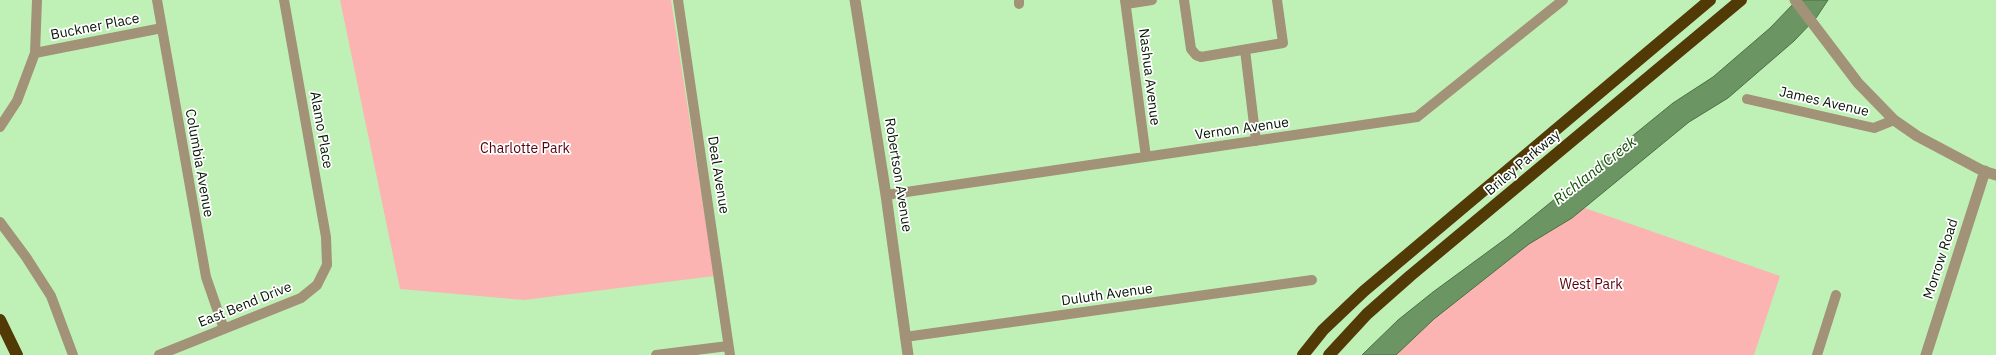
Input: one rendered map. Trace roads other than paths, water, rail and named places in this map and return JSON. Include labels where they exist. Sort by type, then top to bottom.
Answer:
[{"type":"highway","name":"Briley Parkway","points":[[1303,355],[1323,330],[1364,291],[1710,0]]},
{"type":"highway","name":"Briley Parkway","points":[[1329,355],[1367,314],[1405,281],[1742,0]]},
{"type":"highway","points":[[0,320],[17,355]]},
{"type":"street","points":[[0,127],[17,101],[35,53],[37,0]]},
{"type":"street","name":"Columbia Avenue","points":[[157,0],[206,277],[224,329]]},
{"type":"street","name":"Alamo Place","points":[[284,0],[326,237],[327,264]]},
{"type":"street","name":"Deal Avenue","points":[[678,0],[729,351]]},
{"type":"street","name":"Robertson Avenue","points":[[855,0],[886,195],[908,355]]},
{"type":"street","points":[[1126,2],[1152,0]]},
{"type":"street","points":[[1184,0],[1192,52],[1200,57],[1283,43],[1276,0]]},
{"type":"street","name":"Vernon Avenue","points":[[886,195],[1417,117],[1564,0]]},
{"type":"street","points":[[1795,0],[1837,56],[1873,100],[1894,120],[1917,136],[1985,171],[1996,175]]},
{"type":"street","name":"Nashua Avenue","points":[[1126,2],[1146,157]]},
{"type":"street","name":"Buckner Place","points":[[35,53],[162,28]]},
{"type":"street","points":[[1245,50],[1256,141]]},
{"type":"street","name":"James Avenue","points":[[1747,99],[1874,128],[1894,120]]},
{"type":"street","name":"Morrow Road","points":[[1926,355],[1985,171]]},
{"type":"street","points":[[0,222],[26,257],[51,296],[73,355]]},
{"type":"street","name":"East Bend Drive","points":[[159,355],[301,298],[317,285],[327,264]]},
{"type":"street","name":"Duluth Avenue","points":[[905,337],[1312,280]]},
{"type":"street","points":[[1817,355],[1836,295]]},
{"type":"street","points":[[656,355],[729,351]]},
{"type":"water","name":"Richland Creek","points":[[1797,0],[1828,0],[1816,18],[1794,41],[1728,98],[1689,122],[1572,218],[1529,244],[1434,319],[1396,355],[1362,355],[1398,320],[1433,292],[1508,237],[1673,103],[1713,77],[1770,28]]},
{"type":"park label","name":"Charlotte Park","points":[[525,149]]},
{"type":"park label","name":"West Park","points":[[1591,285]]}]
